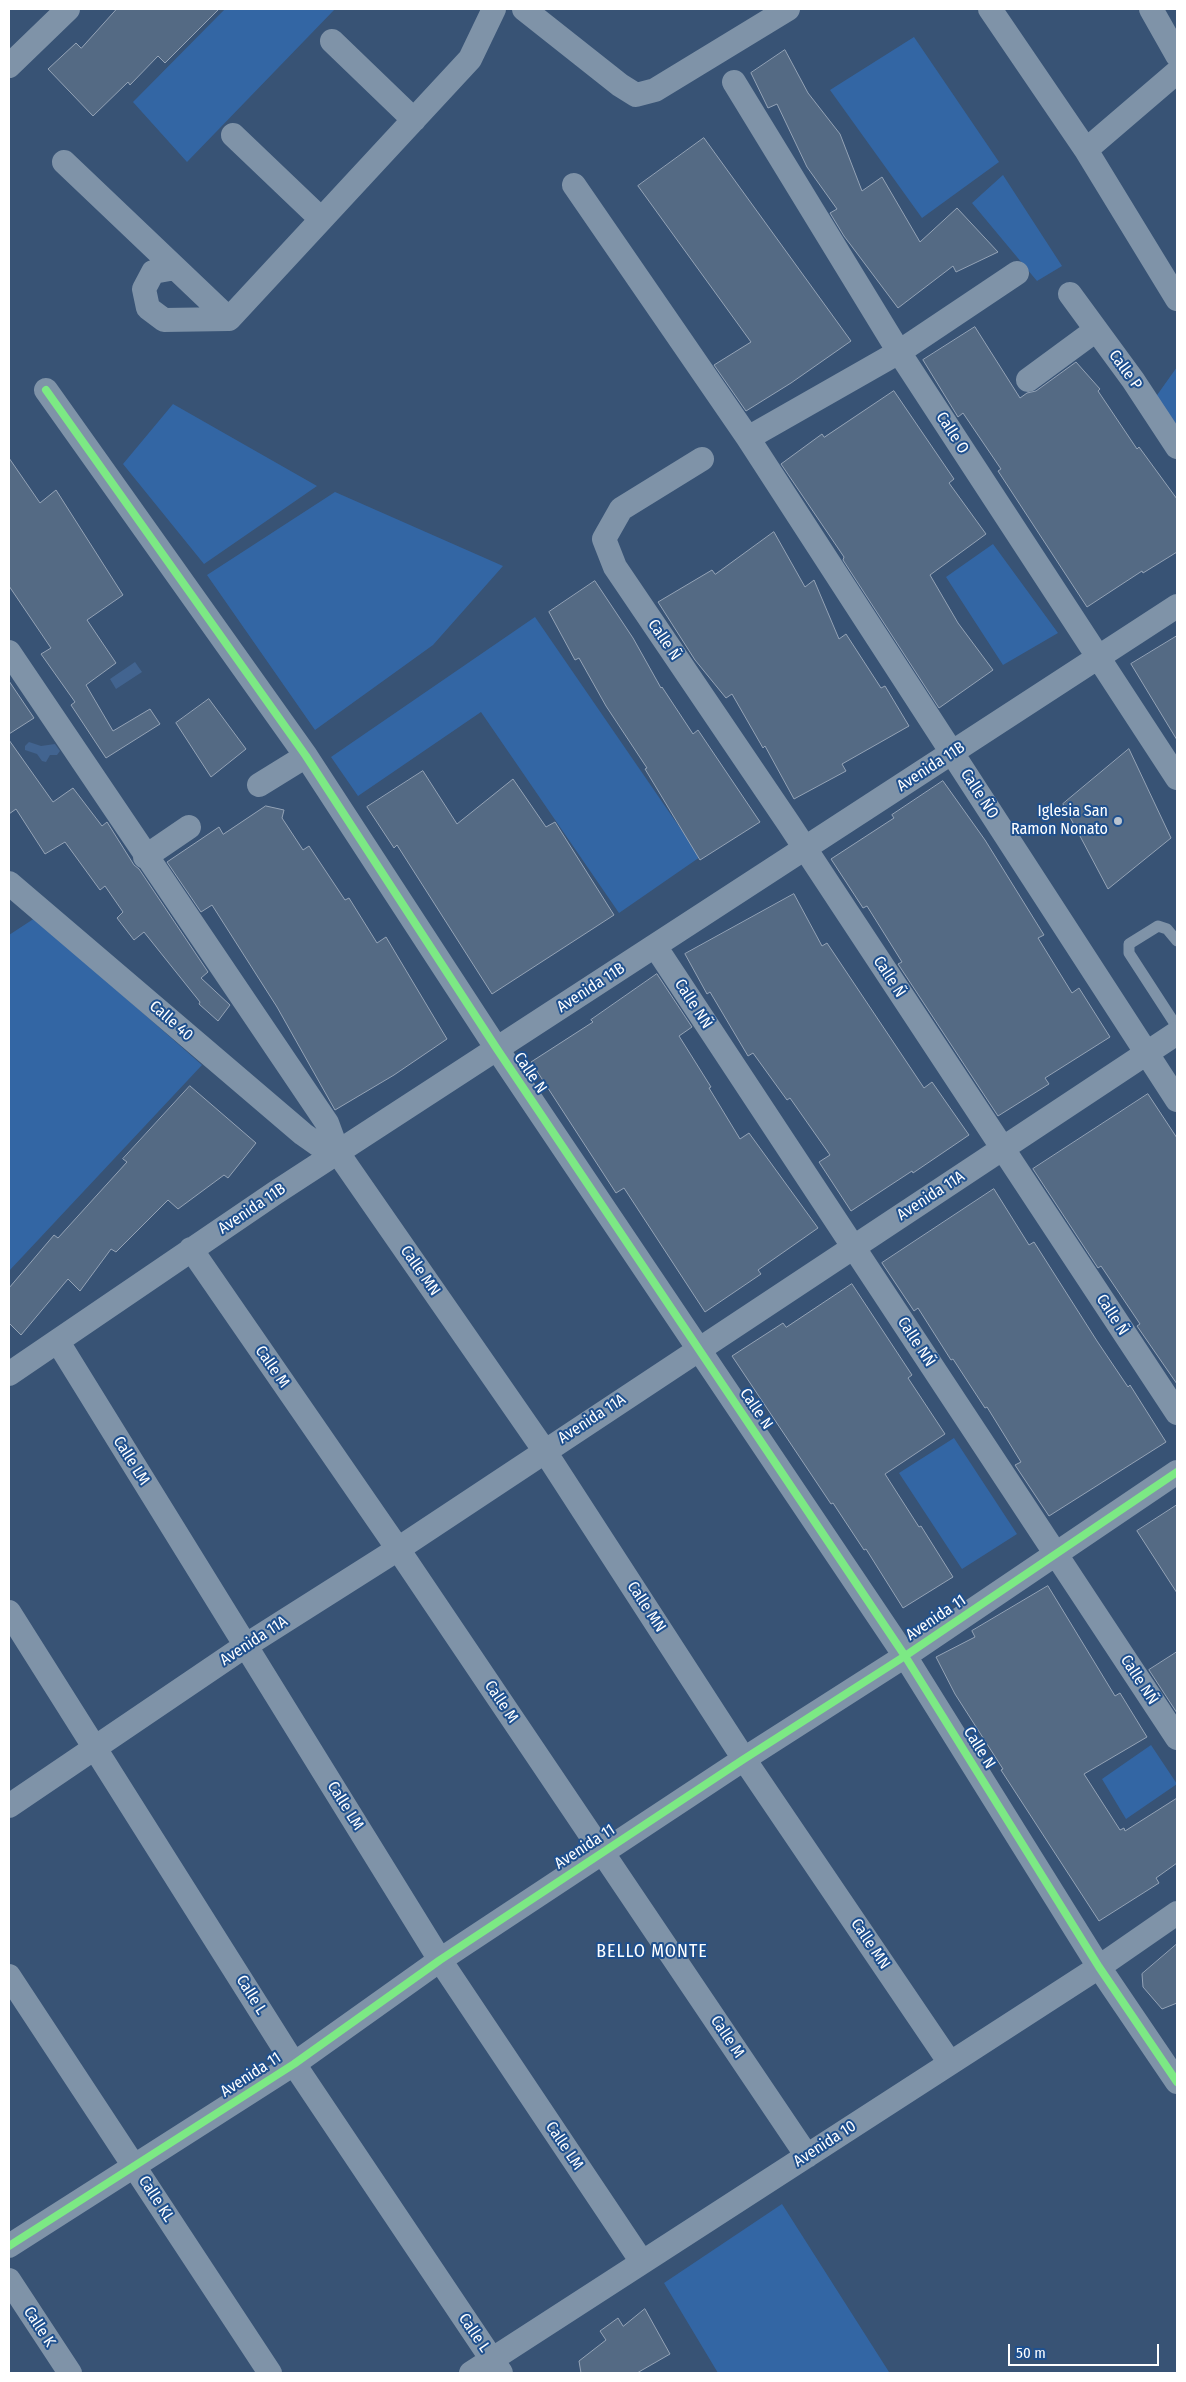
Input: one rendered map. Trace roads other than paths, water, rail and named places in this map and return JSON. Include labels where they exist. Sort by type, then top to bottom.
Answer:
[{"type":"street","points":[[9,66],[68,9]]},
{"type":"street","points":[[175,268],[153,272],[144,289],[148,308],[164,320],[229,319],[470,59],[494,9]]},
{"type":"street","points":[[524,9],[620,85],[636,95],[656,90],[773,12]]},
{"type":"street","points":[[990,9],[1086,150],[1177,299]]},
{"type":"street","points":[[1151,9],[1177,55]]},
{"type":"street","points":[[332,41],[414,120]]},
{"type":"street","points":[[1086,150],[1177,72]]},
{"type":"street","name":"Calle O","points":[[734,82],[898,352],[1177,778]]},
{"type":"street","points":[[233,135],[321,219]]},
{"type":"street","points":[[64,162],[229,319]]},
{"type":"street","name":"Calle ÑO","points":[[574,185],[748,438],[1177,1100]]},
{"type":"street","points":[[748,438],[898,352],[1017,273]]},
{"type":"street","name":"Calle P","points":[[1070,294],[1177,447]]},
{"type":"street","points":[[1028,380],[1096,330]]},
{"type":"street","name":"Calle N","points":[[46,390],[306,756],[498,1049],[905,1656],[1099,1967],[1177,2082]]},
{"type":"street","name":"Calle Ñ","points":[[702,459],[621,509],[604,539],[614,567],[805,849],[1177,1413]]},
{"type":"street","name":"Avenida 11B","points":[[9,1374],[191,1249],[1177,606]]},
{"type":"street","name":"Calle MN","points":[[9,652],[145,857],[327,1123],[338,1153],[544,1450],[744,1759],[950,2063]]},
{"type":"street","points":[[258,785],[306,756]]},
{"type":"street","points":[[145,857],[189,827]]},
{"type":"street","name":"Calle 40","points":[[9,883],[303,1134],[320,1146],[338,1153]]},
{"type":"street","name":"Calle NÑ","points":[[655,946],[1177,1738]]},
{"type":"street","name":"Avenida 11A","points":[[9,1806],[96,1749],[245,1646],[398,1549],[544,1450],[1177,1033]]},
{"type":"street","name":"Calle M","points":[[191,1249],[398,1549],[807,2156]]},
{"type":"street","name":"Calle LM","points":[[58,1342],[440,1960],[642,2262]]},
{"type":"street","name":"Avenida 11","points":[[9,2246],[294,2064],[440,1960],[744,1759],[905,1656],[1177,1472]]},
{"type":"street","name":"Calle L","points":[[9,1612],[294,2064],[496,2366]]},
{"type":"street","name":"Avenida 10","points":[[471,2373],[496,2366],[642,2262],[1099,1967],[1177,1913]]},
{"type":"street","name":"Calle KL","points":[[9,1976],[270,2373]]},
{"type":"street","name":"Calle K","points":[[9,2280],[70,2373]]},
{"type":"lane","points":[[1177,942],[1167,929],[1158,926],[1130,944],[1129,953],[1177,1027]]},
{"type":"place","name":"Iglesia San Ramon Nonato","points":[[1118,821]]},
{"type":"district","name":"BELLO MONTE","points":[[652,1952]]}]
